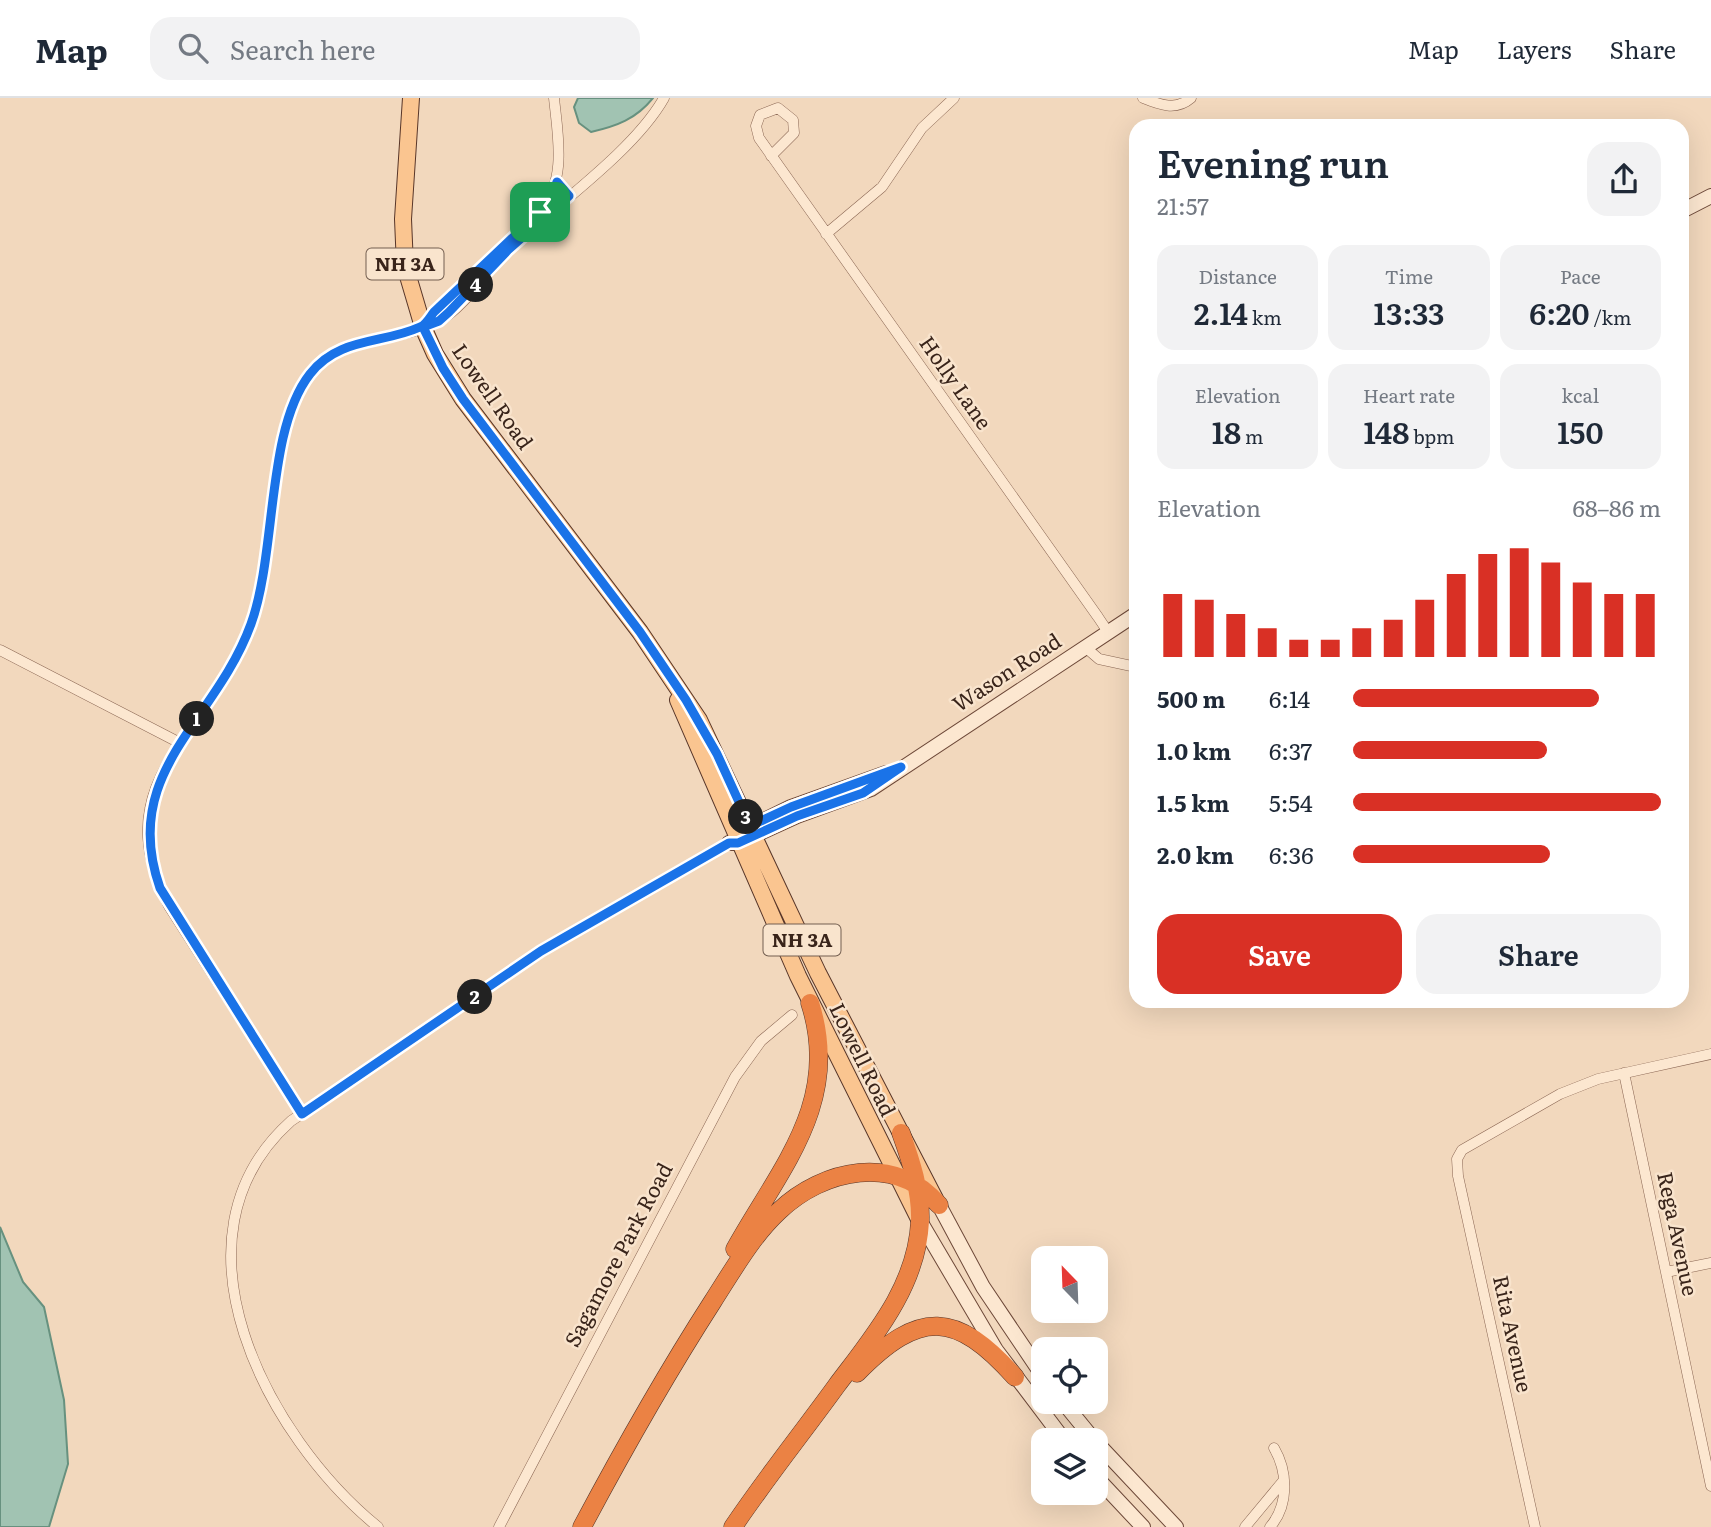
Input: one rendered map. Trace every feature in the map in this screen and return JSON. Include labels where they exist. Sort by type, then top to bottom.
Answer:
[{"type":"highway","points":[[582,1527],[687,1343],[731,1256],[809,1118],[819,1064],[818,1039],[810,1003]]},
{"type":"highway","points":[[733,1527],[897,1301],[912,1263],[920,1221],[916,1183],[901,1133]]},
{"type":"highway","points":[[687,1343],[752,1242],[791,1201],[819,1183],[842,1175],[874,1172],[897,1175],[916,1183],[939,1205]]},
{"type":"highway","points":[[813,1418],[871,1359],[906,1333],[927,1326],[952,1327],[971,1335],[1015,1377]]},
{"type":"main road","name":"Lowell Road","points":[[411,98],[403,240],[405,266],[423,327],[443,368],[463,399],[640,632],[708,736],[810,956],[901,1133],[983,1287],[1031,1358]]},
{"type":"main road","points":[[1689,207],[1711,196]]},
{"type":"main road","name":"Wason Road","points":[[734,840],[752,831],[871,789],[1129,618]]},
{"type":"main road","name":"Lowell Road","points":[[669,674],[734,840],[810,1003],[920,1221],[962,1296],[1015,1377],[1055,1428]]},
{"type":"main road","points":[[1073,1414],[1084,1428]]},
{"type":"main road","points":[[1108,1455],[1176,1527]]},
{"type":"main road","points":[[1108,1490],[1143,1527]]},
{"type":"street","points":[[423,327],[434,312],[540,212],[553,194],[557,182],[559,139],[554,98]]},
{"type":"street","points":[[302,1114],[169,906],[153,869],[148,828],[150,808],[180,743],[236,659],[252,621],[266,562],[287,418],[302,385],[316,367],[342,349],[439,321],[508,250],[645,125],[664,98]]},
{"type":"street","points":[[826,234],[882,187],[922,128],[954,98]]},
{"type":"street","points":[[1143,98],[1168,106],[1185,103],[1191,98]]},
{"type":"street","name":"Holly Lane","points":[[771,156],[794,133],[790,114],[778,108],[765,111],[756,127],[759,138],[771,156],[826,234],[1108,632]]},
{"type":"street","points":[[557,182],[569,196]]},
{"type":"street","points":[[1085,647],[1099,659],[1129,665]]},
{"type":"street","points":[[0,650],[180,743]]},
{"type":"street","points":[[378,1527],[332,1485],[284,1419],[253,1354],[233,1285],[232,1224],[243,1185],[263,1150],[302,1114],[541,951],[734,840]]},
{"type":"street","name":"Sagamore Park Road","points":[[499,1527],[735,1077],[761,1041],[792,1015]]},
{"type":"street","points":[[1624,1073],[1711,1054]]},
{"type":"street","name":"Rita Avenue","points":[[1535,1527],[1458,1176],[1457,1159],[1462,1150],[1560,1094],[1624,1073]]},
{"type":"street","name":"Rega Avenue","points":[[1624,1073],[1711,1486]]},
{"type":"street","points":[[1666,1272],[1711,1263]]},
{"type":"street","points":[[1270,1527],[1282,1508],[1284,1479],[1274,1448]]},
{"type":"street","points":[[1245,1527],[1284,1479]]},
{"type":"shaded area","points":[[578,98],[653,98],[625,121],[591,132],[579,123],[574,107]]},
{"type":"shaded area","points":[[0,1227],[23,1282],[44,1307],[64,1400],[68,1464],[49,1527],[0,1527]]},
{"type":"route","points":[[540,212],[499,248],[434,312],[423,327],[352,344],[332,354],[316,367],[302,385],[287,418],[266,562],[252,621],[236,659],[180,743],[152,798],[148,818],[149,849],[160,888],[302,1114],[584,924],[729,843],[738,843],[797,816],[863,793],[901,767],[791,807],[750,826],[708,736],[686,700],[647,642],[453,384],[423,327],[439,321],[508,250],[569,196],[557,182],[553,194],[540,212]]}]
